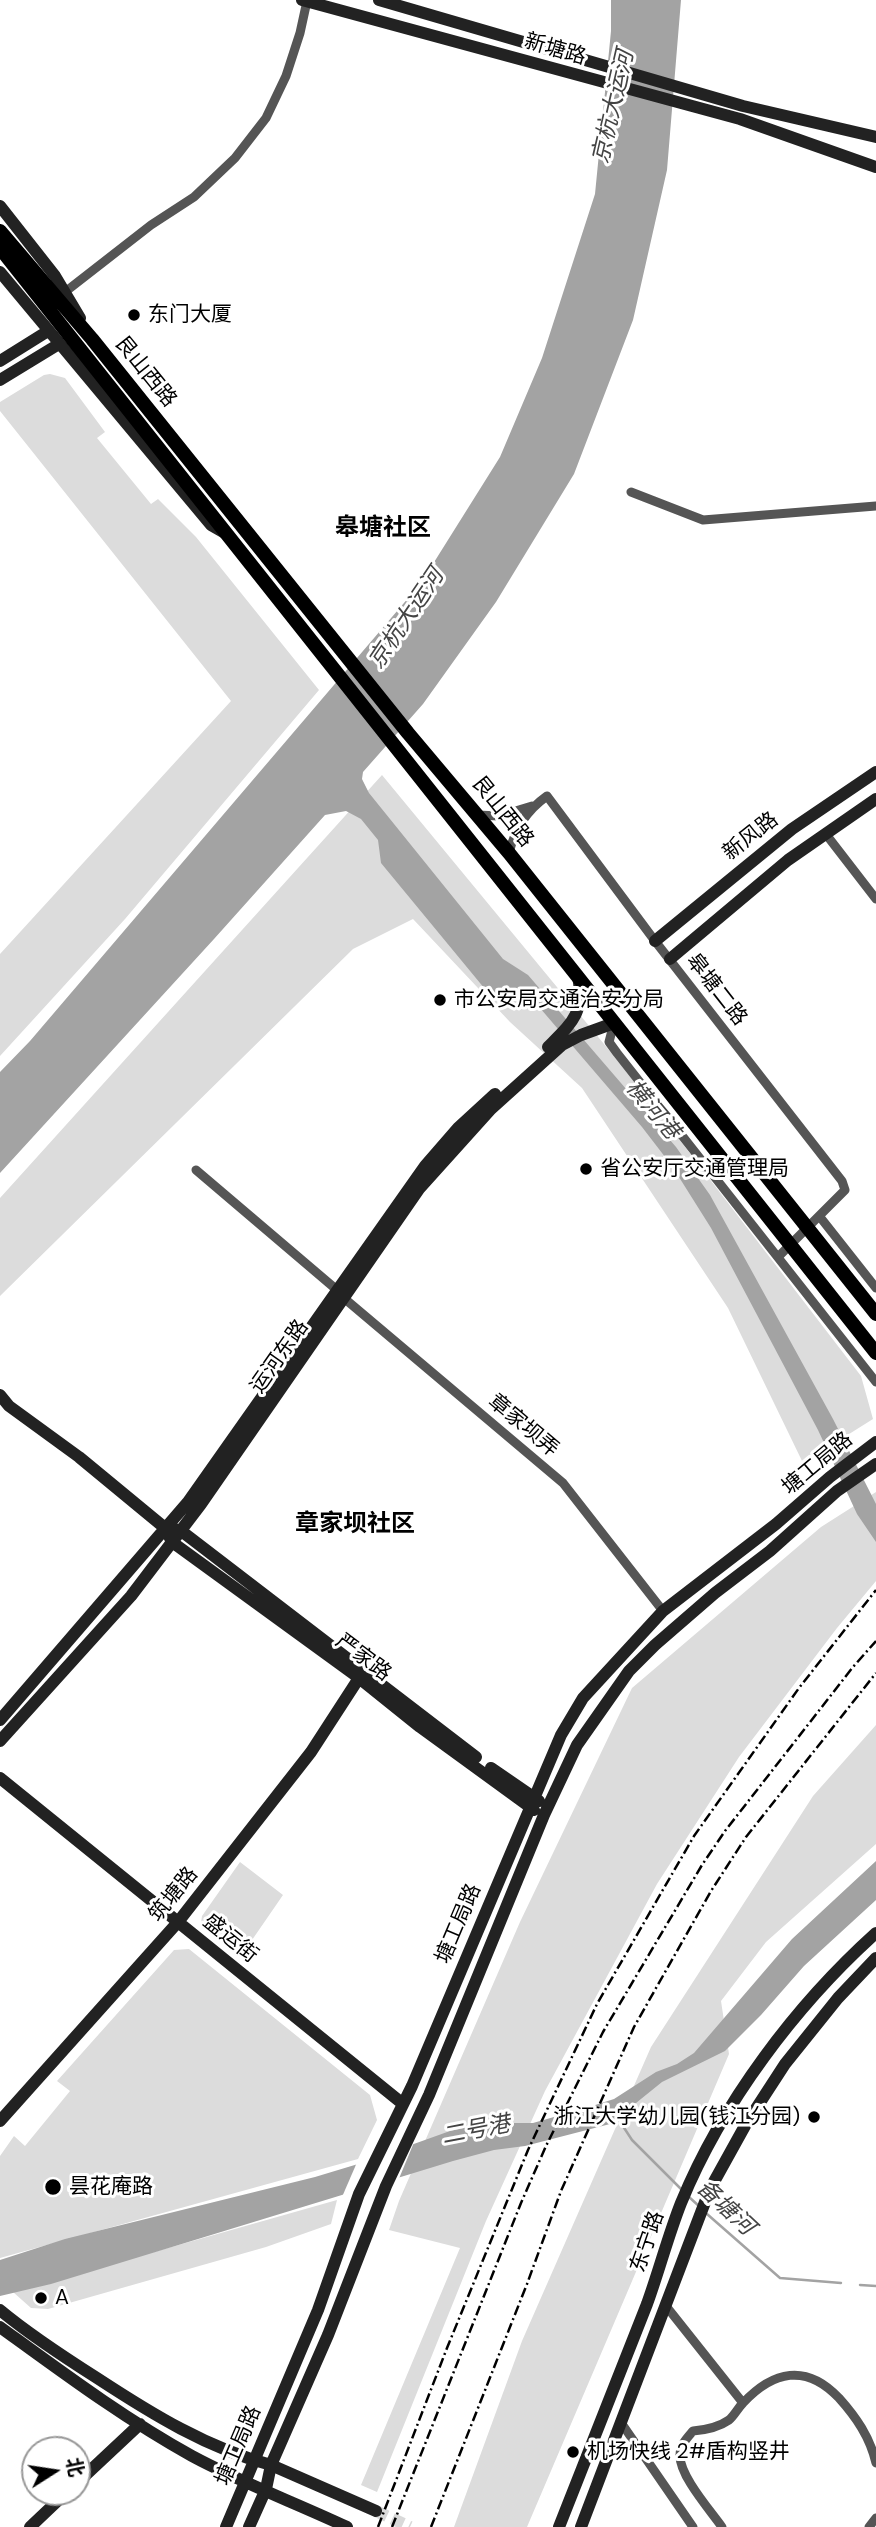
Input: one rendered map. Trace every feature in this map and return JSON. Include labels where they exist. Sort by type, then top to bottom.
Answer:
[{"type":"main road","name":"新塘路","points":[[379,0],[743,106],[876,137]]},
{"type":"main road","name":"新塘路","points":[[305,1],[740,119],[876,167]]},
{"type":"main road","name":"艮山西路","points":[[0,206],[55,276],[92,339]]},
{"type":"main road","name":"艮山西路","points":[[0,231],[225,533],[397,746],[876,1353]]},
{"type":"main road","name":"艮山西路","points":[[0,248],[92,339],[408,733],[509,853],[876,1314]]},
{"type":"main road","name":"艮山西路","points":[[0,272],[211,525],[225,533]]},
{"type":"main road","points":[[0,361],[48,331]]},
{"type":"main road","points":[[0,380],[60,344]]},
{"type":"main road","name":"新风路","points":[[655,940],[792,830],[876,772]]},
{"type":"main road","name":"新风路","points":[[670,959],[788,860],[876,799]]},
{"type":"main road","points":[[711,893],[726,912]]},
{"type":"main road","name":"运河东路","points":[[0,1720],[188,1502],[419,1189],[491,1109],[561,1040],[580,1004],[578,976]]},
{"type":"main road","name":"运河东路","points":[[561,1040],[614,1023]]},
{"type":"main road","name":"运河东路","points":[[0,1741],[131,1596],[180,1531],[341,1295]]},
{"type":"main road","name":"严家路","points":[[0,1395],[9,1406],[79,1457],[165,1528],[172,1542],[545,1811]]},
{"type":"main road","name":"塘工局路","points":[[226,2527],[318,2310],[376,2154],[403,2104],[561,1735],[583,1698],[663,1611],[876,1442]]},
{"type":"main road","name":"塘工局路","points":[[249,2527],[266,2489],[271,2465],[328,2335],[386,2186],[429,2095],[545,1811],[577,1745],[629,1671],[684,1619],[770,1551],[837,1491],[870,1468]]},
{"type":"main road","name":"严家路","points":[[165,1528],[180,1531],[532,1802]]},
{"type":"main road","name":"筑塘路","points":[[0,2121],[178,1922],[311,1752],[359,1678]]},
{"type":"main road","name":"盛运街","points":[[0,1777],[403,2104]]},
{"type":"main road","name":"东宁路","points":[[559,2527],[657,2278],[682,2203],[736,2099],[795,2016],[835,1972],[876,1933]]},
{"type":"main road","name":"东宁路","points":[[581,2527],[710,2189],[746,2123],[785,2064],[843,1993],[876,1958]]},
{"type":"main road","points":[[3,2313],[152,2414],[199,2438],[271,2465],[376,2511]]},
{"type":"main road","points":[[0,2328],[139,2424],[244,2483],[266,2489],[348,2527]]},
{"type":"main road","points":[[91,2470],[139,2424]]},
{"type":"main road","points":[[30,2527],[52,2506]]},
{"type":"street","points":[[65,292],[151,225],[194,197],[235,159],[266,118],[286,76],[300,33],[305,1]]},
{"type":"street","points":[[631,492],[703,520],[876,506]]},
{"type":"street","name":"皋塘二路","points":[[533,806],[547,796],[842,1181],[845,1190],[820,1217]]},
{"type":"street","points":[[477,814],[499,816],[533,806]]},
{"type":"street","points":[[509,853],[513,835],[533,806]]},
{"type":"street","points":[[825,833],[876,898]]},
{"type":"street","points":[[614,1023],[609,1042],[617,1053],[876,1382]]},
{"type":"street","name":"章家坝弄","points":[[196,1170],[563,1483],[663,1611]]},
{"type":"street","points":[[779,1256],[820,1217],[876,1288]]},
{"type":"street","points":[[666,2306],[743,2403]]},
{"type":"street","points":[[722,2527],[682,2469],[679,2454],[685,2440],[693,2431],[705,2430],[730,2419],[761,2387],[784,2374],[810,2376],[834,2394],[857,2419],[876,2463]]},
{"type":"street","points":[[622,2424],[693,2527]]},
{"type":"street","points":[[869,2527],[876,2518]]},
{"type":"shaded area","points":[[50,374],[65,378],[105,432],[97,438],[151,504],[158,499],[196,537],[319,690],[125,919],[0,1056],[0,954],[231,701],[0,411],[0,402]]},
{"type":"shaded area","points":[[382,775],[632,1078],[861,1376],[873,1419],[803,1463],[728,1308],[582,1088],[510,1022],[413,919],[353,949],[0,1296],[0,1198]]},
{"type":"shaded area","points":[[876,1492],[876,1581],[739,1757],[657,1884],[545,2091],[486,2221],[377,2492],[361,2485],[460,2248],[389,2230],[399,2201],[520,1922],[632,1688],[821,1527]]},
{"type":"shaded area","points":[[876,1725],[876,1844],[766,1942],[721,2001],[729,2054],[527,2527],[454,2527],[522,2341],[651,2047],[813,1796]]},
{"type":"shaded area","points":[[240,1862],[283,1895],[241,1956],[201,1923],[202,1916]]},
{"type":"shaded area","points":[[189,1949],[370,2095],[377,2120],[358,2159],[0,2258],[0,2156],[14,2136],[25,2146],[70,2091],[57,2081],[174,1950]]},
{"type":"shaded area","points":[[337,2200],[331,2224],[266,2247],[48,2309],[31,2308],[13,2292]]},
{"type":"water","name":"京杭大运河","points":[[611,0],[681,0],[667,170],[633,320],[574,474],[496,602],[423,704],[363,772],[362,779],[369,793],[503,959],[528,975],[676,1147],[710,1195],[833,1419],[876,1504],[876,1542],[857,1514],[818,1430],[711,1228],[672,1166],[528,994],[494,1000],[381,863],[378,840],[361,819],[346,811],[325,815],[0,1173],[0,1072],[30,1041],[421,583],[500,457],[542,358],[595,194],[611,31]]},
{"type":"water","name":"二号港","points":[[876,1861],[876,1900],[804,1966],[725,2051],[662,2082],[610,2124],[453,2161],[51,2284],[0,2296],[0,2260],[65,2239],[315,2177],[450,2131],[486,2123],[533,2123],[614,2099],[656,2072],[677,2064],[694,2053],[792,1939]]},
{"type":"pier","points":[[415,2140],[398,2181],[342,2197],[358,2160]]},
{"type":"waterway","name":"备塘河","points":[[617,2117],[632,2140],[682,2190]]},
{"type":"waterway","name":"备塘河","points":[[689,2197],[700,2207]]},
{"type":"waterway","name":"备塘河","points":[[707,2214],[780,2278],[841,2283]]},
{"type":"waterway","name":"备塘河","points":[[860,2285],[876,2286]]},
{"type":"tunnel","points":[[376,2511],[410,2527]]},
{"type":"railway","points":[[378,2527],[528,2150],[597,2004],[694,1836],[799,1688],[876,1590]]},
{"type":"railway","points":[[392,2527],[521,2203],[546,2146],[603,2032],[725,1831],[876,1641]]},
{"type":"railway","points":[[431,2527],[561,2191],[634,2027],[711,1891],[746,1837],[876,1673]]},
{"type":"place","name":"东门大厦","points":[[134,315]]},
{"type":"place","name":"市公安局交通治安分局","points":[[440,1000]]},
{"type":"place","name":"省公安厅交通管理局","points":[[586,1169]]},
{"type":"place","name":"浙江大学幼儿园(钱江分园)","points":[[814,2117]]},
{"type":"place","name":"昙花庵路","points":[[53,2187]]},
{"type":"place","name":"A","points":[[41,2298]]},
{"type":"place","name":"机场快线 2#盾构竖井","points":[[573,2452]]},
{"type":"district","name":"皋塘社区","points":[[383,529]]},
{"type":"district","name":"章家坝社区","points":[[355,1525]]},
{"type":"water label","name":"横河港","points":[[652,1110]]}]
